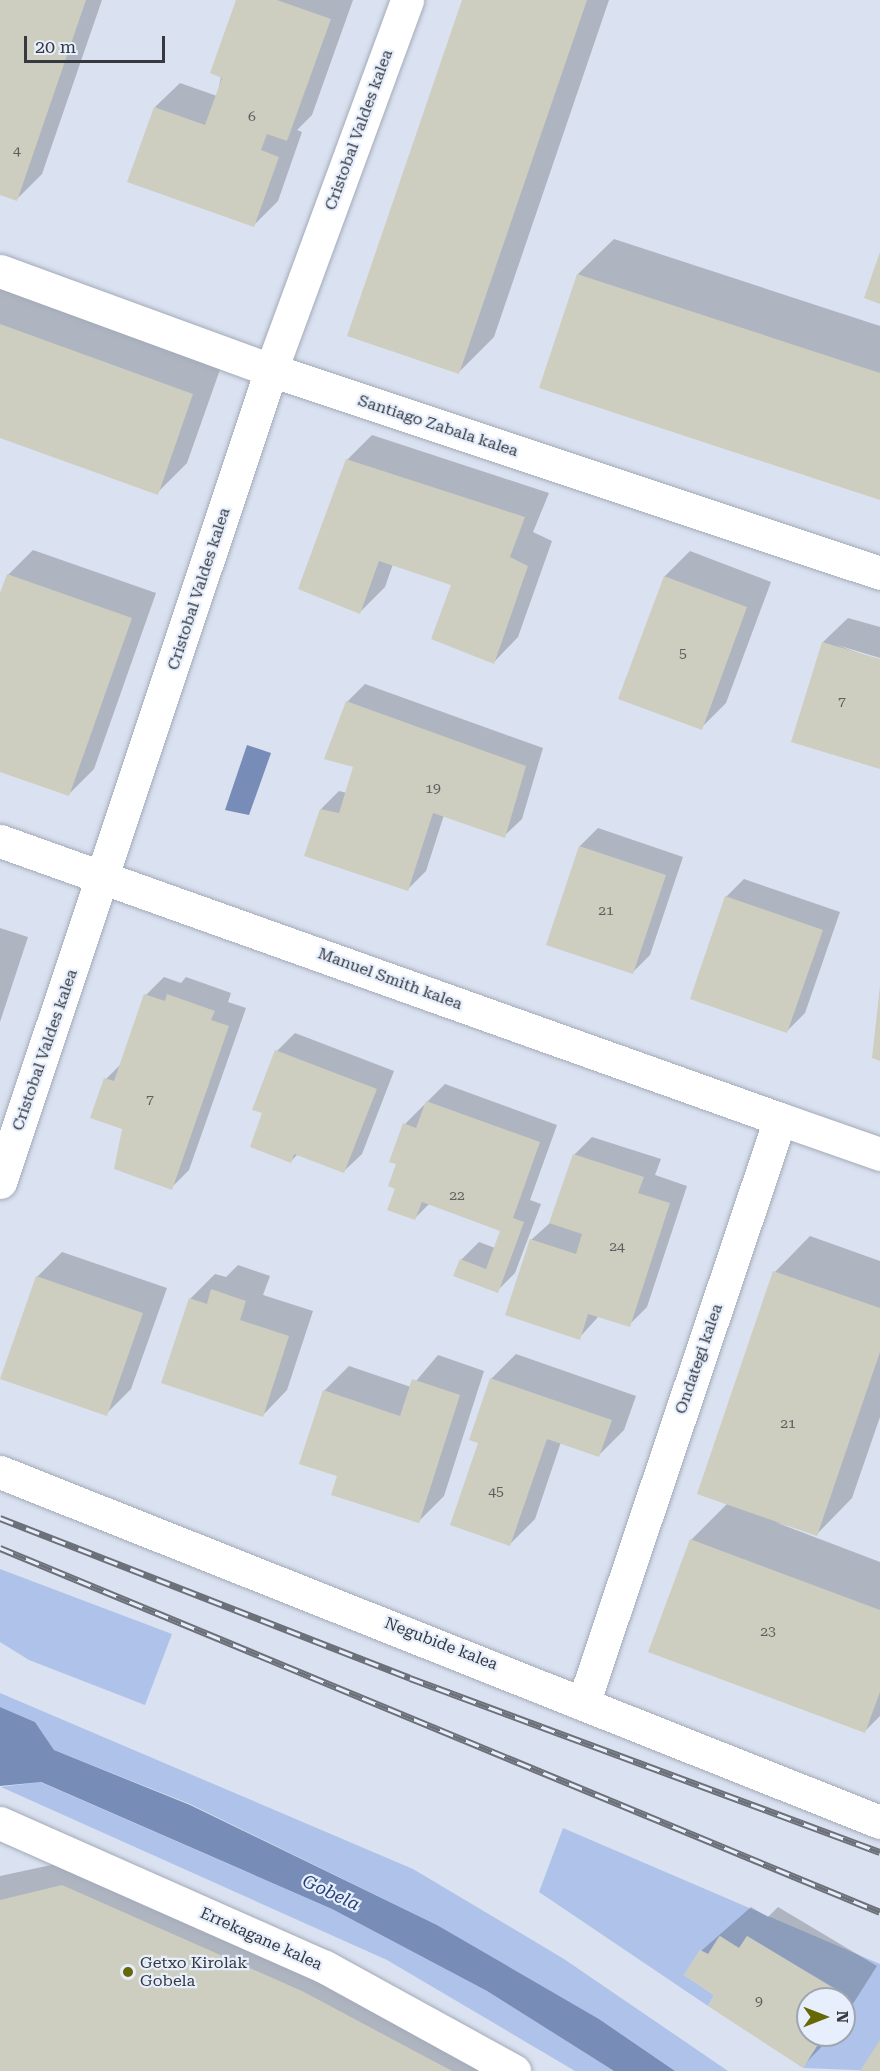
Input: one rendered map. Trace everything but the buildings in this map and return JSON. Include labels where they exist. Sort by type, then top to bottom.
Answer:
[{"type":"street","name":"Cristobal Valdes kalea","points":[[0,1182],[104,877],[271,370],[407,0]]},
{"type":"street","name":"Santiago Zabala kalea","points":[[0,271],[271,370],[880,573]]},
{"type":"street","name":"Manuel Smith kalea","points":[[0,841],[780,1119]]},
{"type":"street","points":[[780,1119],[880,1154]]},
{"type":"street","name":"Ondategi kalea","points":[[585,1701],[780,1119]]},
{"type":"street","name":"Negubide kalea","points":[[0,1472],[585,1701],[880,1822]]},
{"type":"street","name":"Errekagane kalea","points":[[0,1823],[325,1967],[514,2071]]},
{"type":"shaded area","points":[[0,1569],[172,1634],[145,1705],[29,1660],[0,1642]]},
{"type":"shaded area","points":[[0,1693],[413,1869],[564,1959],[728,2071],[675,2071],[599,2019],[437,1925],[190,1804],[54,1750],[35,1722],[0,1707]]},
{"type":"shaded area","points":[[40,1782],[332,1909],[487,1991],[614,2071],[575,2071],[387,1960],[1,1787]]},
{"type":"shaded area","points":[[563,1828],[880,1964],[880,2071],[803,2068],[816,2047],[856,2047],[856,1987],[833,1987],[747,1936],[739,1948],[719,1936],[708,1954],[700,1950],[684,1975],[714,1995],[708,2006],[539,1892]]},
{"type":"water","points":[[247,745],[271,753],[249,815],[225,810]]},
{"type":"water","name":"Gobela","points":[[0,1707],[35,1722],[54,1750],[190,1805],[437,1925],[599,2019],[675,2071],[614,2071],[487,1991],[332,1909],[41,1782],[0,1786]]},
{"type":"railway","points":[[0,1518],[410,1678],[880,1852]]},
{"type":"railway","points":[[0,1548],[880,1912]]},
{"type":"place","name":"Getxo Kirolak Gobela","points":[[128,1972]]}]
